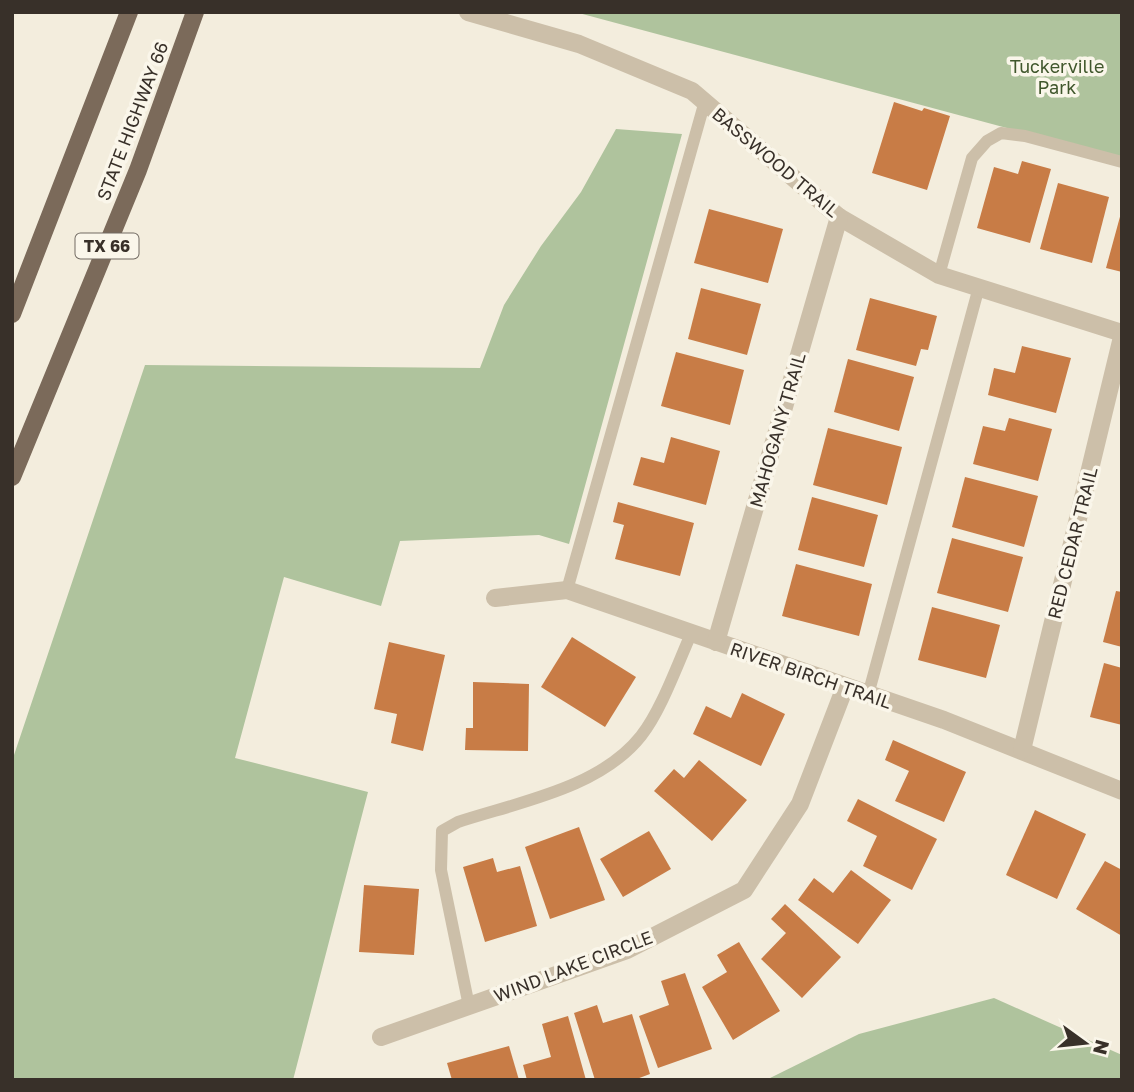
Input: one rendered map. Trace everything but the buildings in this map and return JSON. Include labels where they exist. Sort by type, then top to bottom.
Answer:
[{"type":"main road","points":[[12,314],[129,12]]},
{"type":"main road","name":"STATE HIGHWAY 66","points":[[12,477],[138,170],[195,12]]},
{"type":"street","name":"BASSWOOD TRAIL","points":[[468,12],[579,44],[692,91],[839,217],[939,275],[1122,335]]},
{"type":"street","name":"MAHOGANY TRAIL","points":[[716,642],[839,217]]},
{"type":"street","name":"RED CEDAR TRAIL","points":[[1022,750],[1122,335]]},
{"type":"street","name":"RIVER BIRCH TRAIL","points":[[495,598],[567,590],[944,720],[1122,791]]},
{"type":"street","name":"WIND LAKE CIRCLE","points":[[381,1037],[627,950],[744,890],[800,804],[845,687]]},
{"type":"lane","points":[[567,590],[705,102]]},
{"type":"lane","points":[[939,275],[972,158],[987,141],[1001,133],[1025,136],[1122,162]]},
{"type":"lane","points":[[868,695],[979,287]]},
{"type":"lane","points":[[469,1006],[442,870],[442,831],[458,822],[576,784],[618,760],[643,734],[667,689],[691,634]]},
{"type":"green space","name":"Tuckerville Park","points":[[575,12],[1122,12],[1122,159]]},
{"type":"green space","points":[[616,129],[682,134],[569,544],[539,535],[400,541],[381,606],[284,577],[235,758],[368,792],[293,1080],[12,1080],[12,761],[145,365],[480,368],[504,305],[541,246],[581,192]]},
{"type":"green space","points":[[994,998],[1122,1055],[1122,1080],[766,1080],[859,1034]]}]
